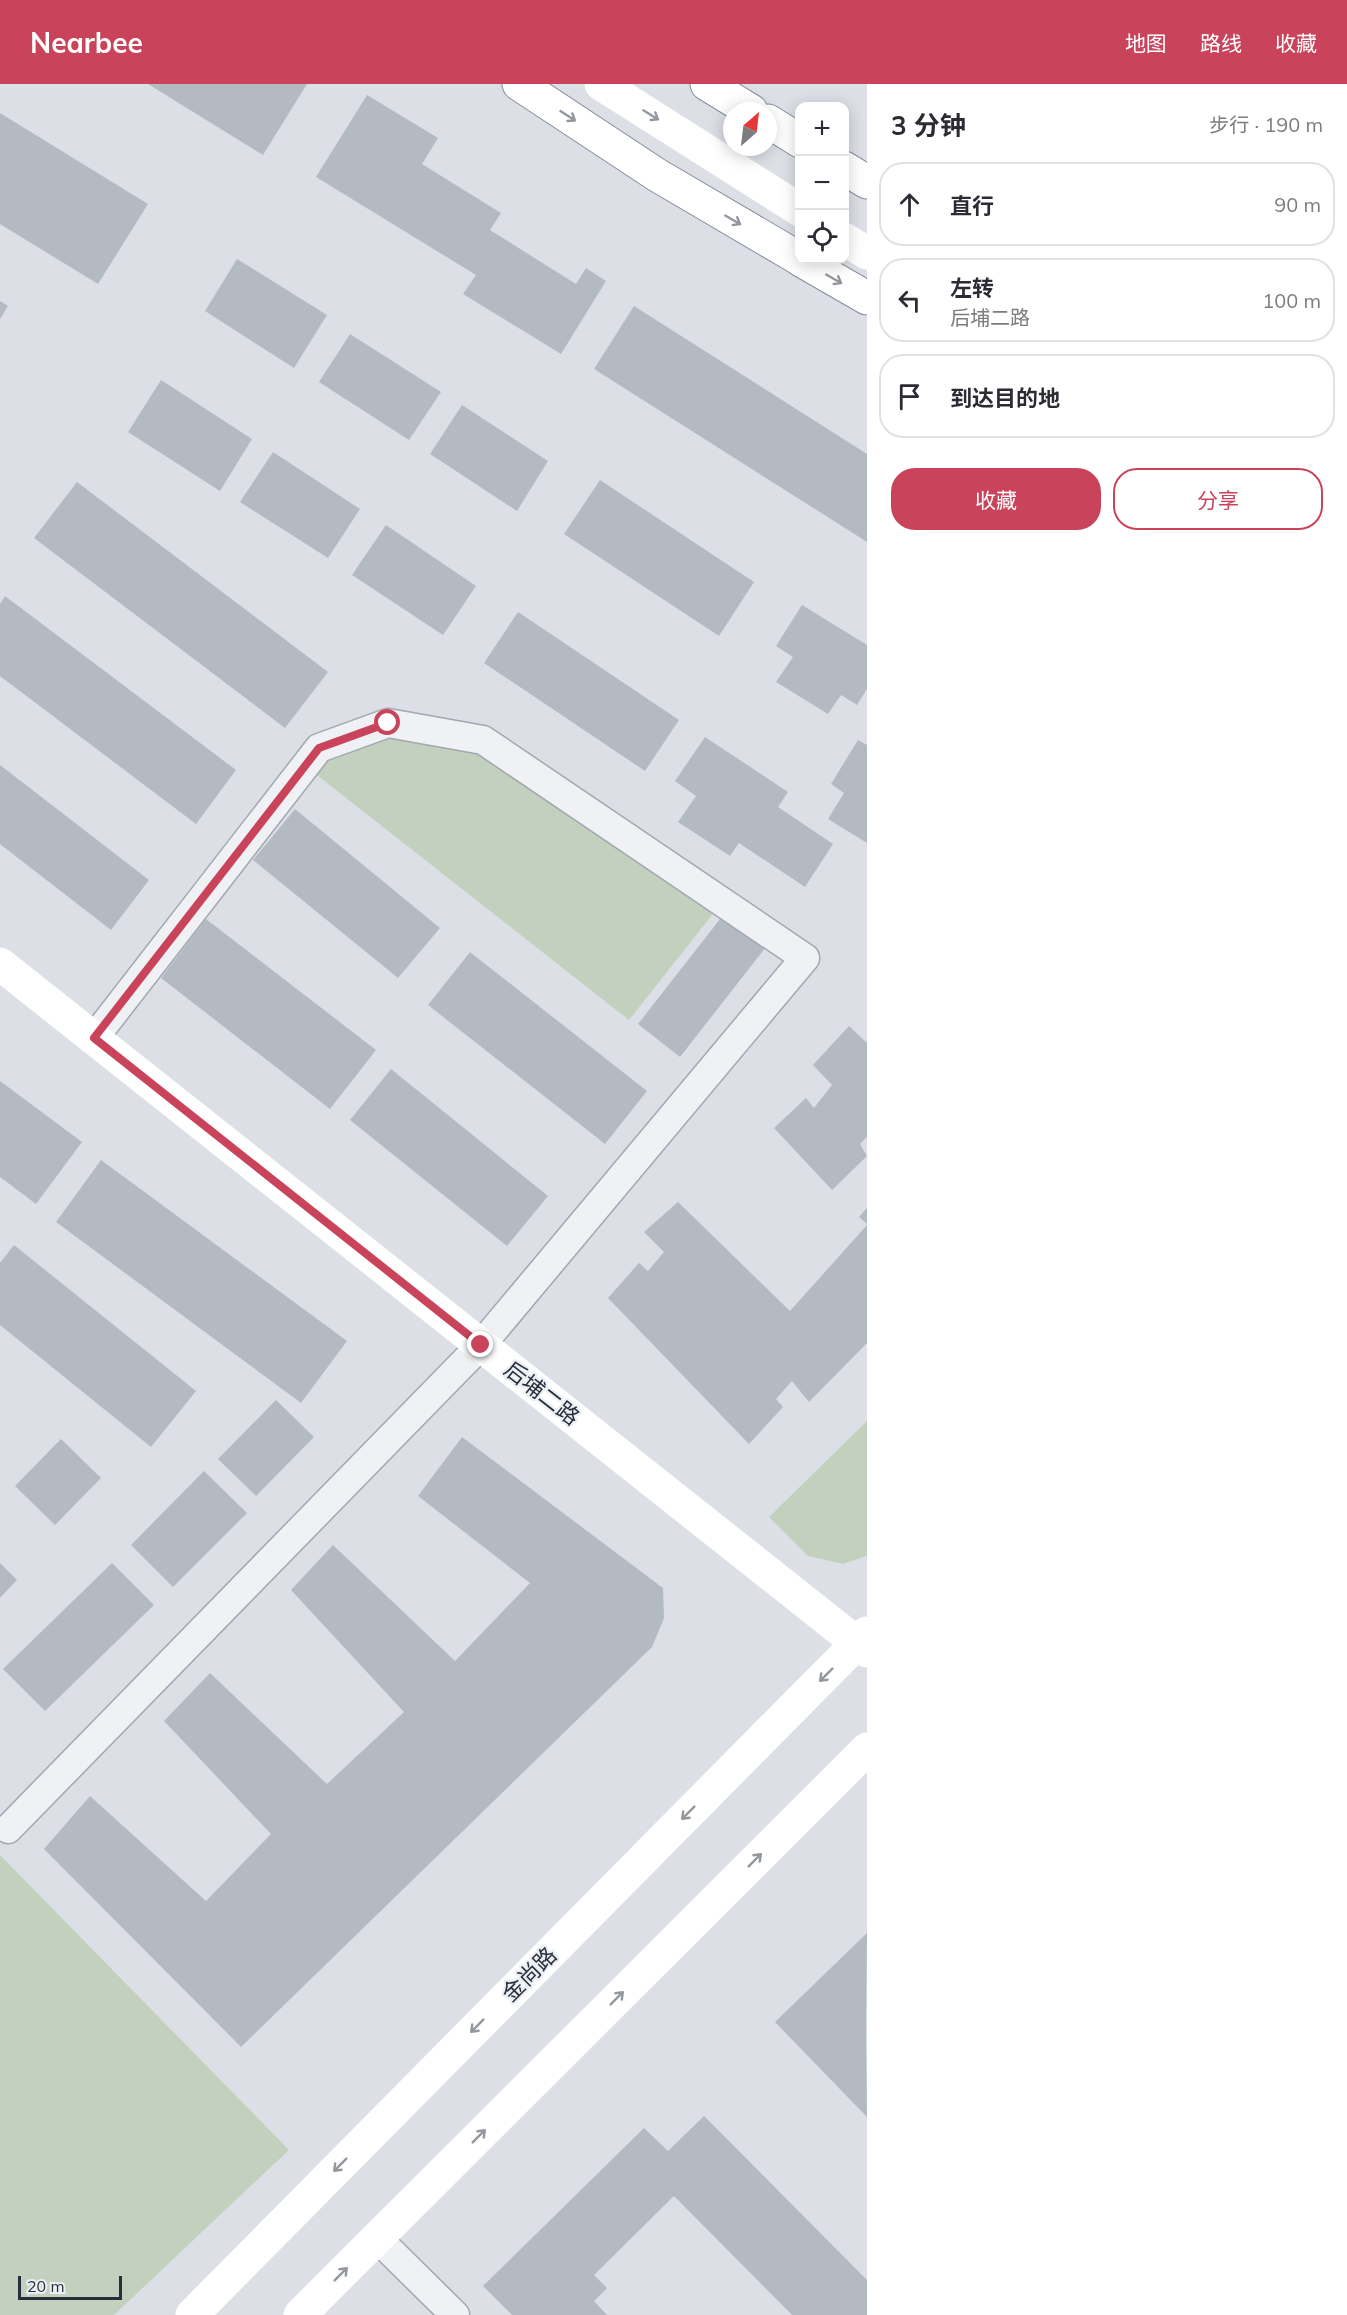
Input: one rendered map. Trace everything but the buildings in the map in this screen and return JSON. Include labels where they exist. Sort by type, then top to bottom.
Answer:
[{"type":"main road","points":[[519,84],[657,175],[795,256]]},
{"type":"main road","points":[[601,84],[795,207]]},
{"type":"main road","points":[[707,84],[736,102]]},
{"type":"main road","points":[[777,127],[795,138]]},
{"type":"main road","points":[[849,171],[867,182]]},
{"type":"main road","points":[[849,242],[867,253]]},
{"type":"main road","points":[[809,264],[867,298]]},
{"type":"main road","name":"后埔二路","points":[[0,964],[481,1345],[864,1642]]},
{"type":"main road","name":"金尚路","points":[[192,2315],[864,1642]]},
{"type":"main road","points":[[300,2315],[867,1749]]},
{"type":"street","points":[[8,1829],[481,1345],[805,958],[483,740],[388,723],[319,748],[94,1038]]},
{"type":"street","points":[[377,2238],[455,2315]]},
{"type":"green space","points":[[391,734],[478,748],[716,910],[629,1020],[313,772],[325,756]]},
{"type":"green space","points":[[867,1421],[867,1556],[843,1564],[808,1556],[769,1517]]},
{"type":"green space","points":[[0,1855],[289,2150],[114,2315],[0,2315]]},
{"type":"route","points":[[388,723],[319,748],[94,1038],[481,1345]]}]
